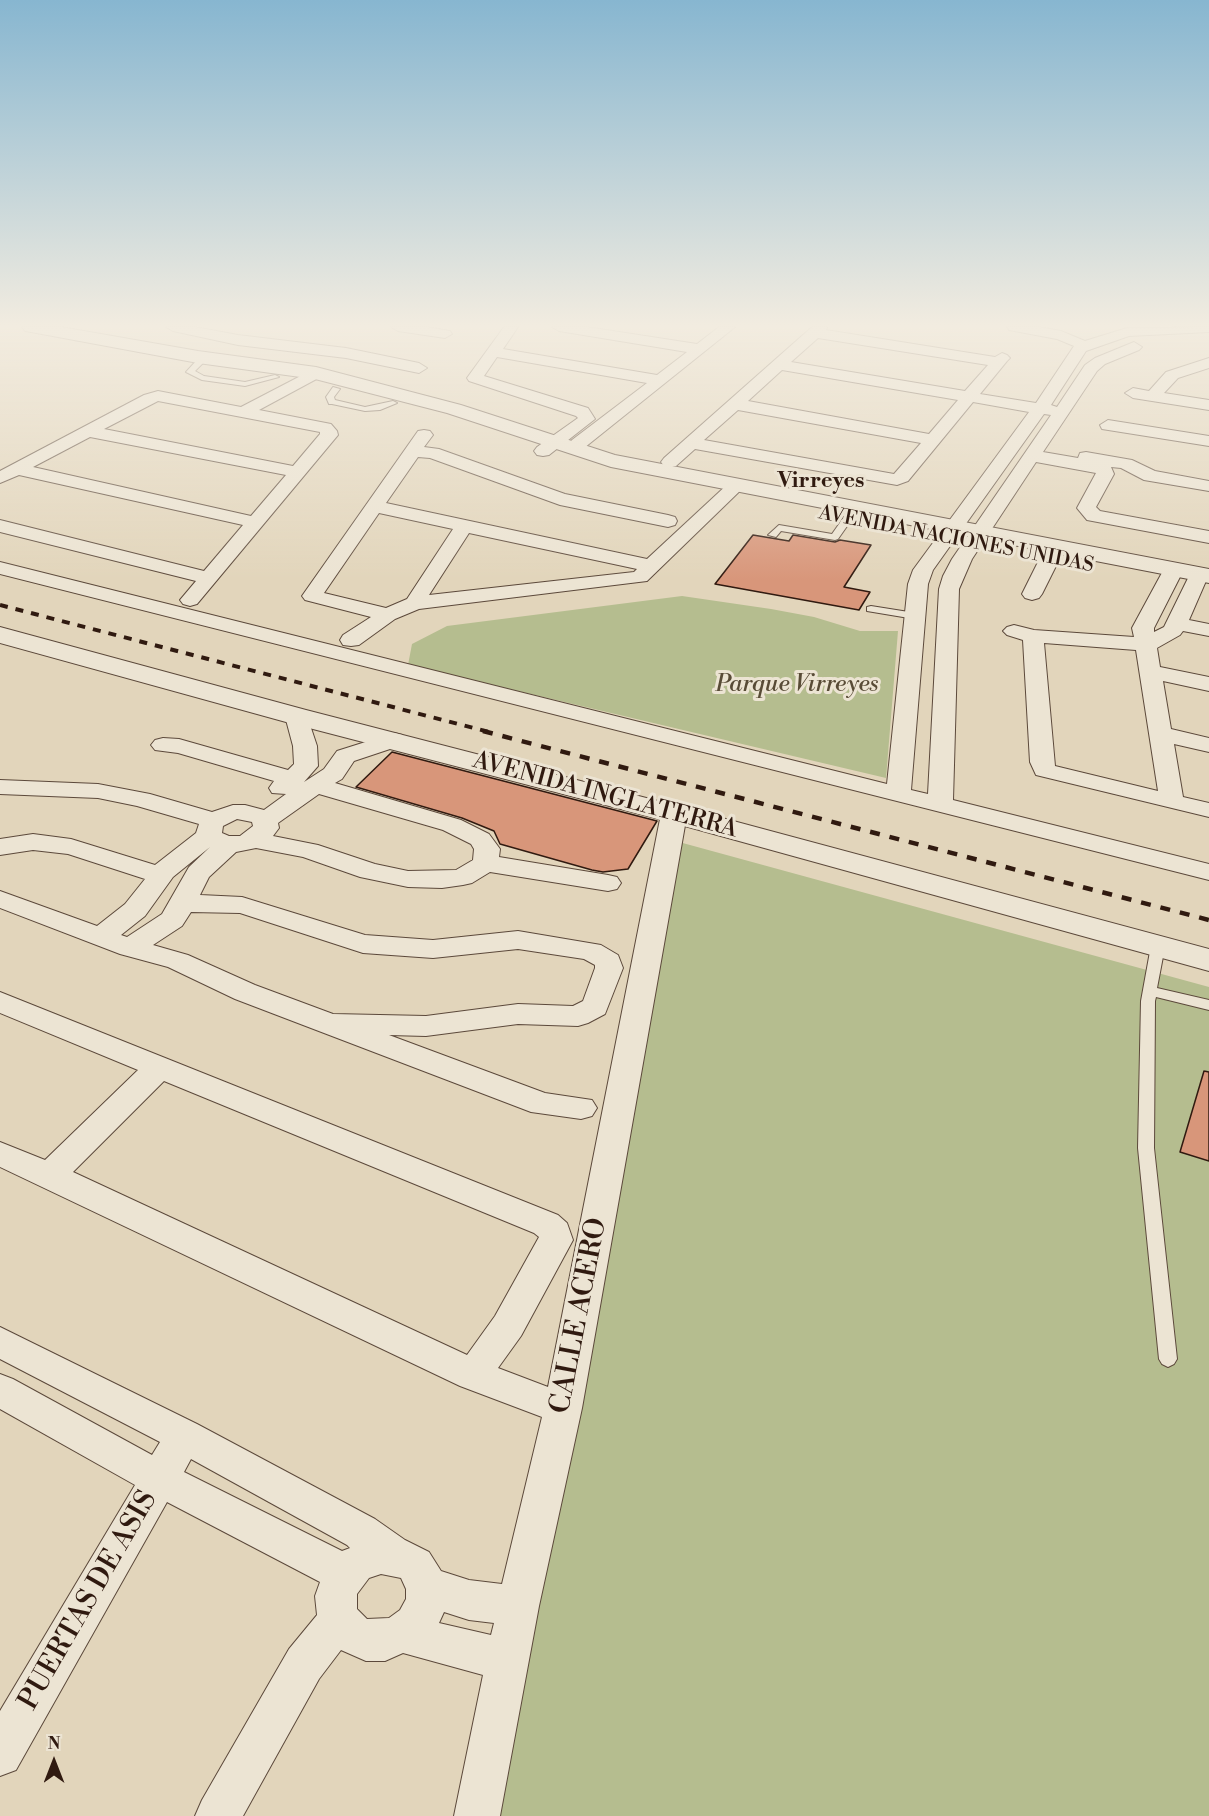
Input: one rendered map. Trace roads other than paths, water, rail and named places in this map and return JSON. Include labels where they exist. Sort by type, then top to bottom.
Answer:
[{"type":"street","points":[[0,478],[124,412]]},
{"type":"street","points":[[189,600],[329,435],[330,431],[325,428],[247,412]]},
{"type":"street","name":"AVENIDA NACIONES UNIDAS","points":[[444,412],[558,450],[626,476],[848,519],[949,532]]},
{"type":"street","points":[[558,450],[587,419],[586,415],[576,412]]},
{"type":"street","points":[[558,450],[614,412]]},
{"type":"street","points":[[670,462],[726,412]]},
{"type":"street","points":[[778,412],[934,440]]},
{"type":"street","points":[[691,443],[897,480],[957,412]]},
{"type":"street","points":[[898,794],[918,584],[923,570],[1039,412]]},
{"type":"street","points":[[940,804],[949,588],[957,567],[1062,412]]},
{"type":"street","points":[[1107,425],[1209,441]]},
{"type":"street","points":[[1112,461],[1131,429]]},
{"type":"street","points":[[87,431],[297,472]]},
{"type":"street","points":[[388,615],[312,596],[424,435]]},
{"type":"street","points":[[413,451],[433,453],[560,499],[668,521]]},
{"type":"street","points":[[1034,452],[1112,461],[1126,464],[1150,476],[1209,486]]},
{"type":"street","points":[[1034,452],[1104,470],[1105,474],[1086,508],[1094,516],[1209,537]]},
{"type":"street","points":[[17,469],[254,522]]},
{"type":"street","points":[[658,559],[668,521],[709,493]]},
{"type":"street","points":[[351,640],[388,615],[414,603],[640,577],[658,559],[709,493]]},
{"type":"street","name":"AVENIDA NACIONES UNIDAS","points":[[709,493],[949,532],[1203,581]]},
{"type":"street","points":[[376,507],[464,526],[658,559]]},
{"type":"street","points":[[0,526],[209,578]]},
{"type":"street","points":[[414,603],[464,526]]},
{"type":"street","name":"AVENIDA NACIONES UNIDAS","points":[[976,538],[1050,558],[1172,575]]},
{"type":"street","points":[[1032,594],[1050,558]]},
{"type":"street","points":[[0,568],[1209,872]]},
{"type":"street","points":[[1172,575],[1143,628],[1148,644],[1172,802]]},
{"type":"street","points":[[1203,581],[1173,631],[1148,644],[1024,634],[1045,770],[1209,810]]},
{"type":"street","points":[[1177,624],[1209,630]]},
{"type":"street","name":"AVENIDA INGLATERRA","points":[[0,636],[296,716],[675,814],[1209,960]]},
{"type":"street","points":[[911,657],[946,660]]},
{"type":"street","points":[[1152,672],[1209,684]]},
{"type":"street","points":[[296,716],[305,748],[304,782]]},
{"type":"street","points":[[1162,734],[1209,745]]},
{"type":"street","points":[[305,748],[345,756],[394,740]]},
{"type":"street","points":[[163,746],[179,746],[452,825],[480,839],[487,849],[486,863]]},
{"type":"street","points":[[100,937],[135,910],[160,875],[236,829],[304,782],[333,774],[345,756]]},
{"type":"street","points":[[3,788],[98,791],[141,799],[309,850],[369,871],[408,879],[442,880],[464,877],[486,863],[608,883]]},
{"type":"street","name":"CALLE ACERO","points":[[477,1816],[518,1606],[563,1408],[675,814]]},
{"type":"street","points":[[130,948],[168,924],[183,903],[198,873],[236,829]]},
{"type":"street","points":[[0,847],[33,842],[71,847],[160,875]]},
{"type":"street","points":[[0,899],[130,948],[178,961],[245,992],[542,1104],[581,1108]]},
{"type":"street","points":[[183,903],[242,905],[340,938],[370,945],[433,949],[518,940],[591,951],[608,961],[609,969],[595,1007],[578,1016],[518,1014],[426,1026],[329,1024]]},
{"type":"street","points":[[0,1002],[546,1224],[555,1232],[556,1240],[508,1326],[473,1375]]},
{"type":"street","points":[[443,1066],[458,1022]]},
{"type":"street","points":[[50,1175],[160,1067]]},
{"type":"street","points":[[0,1154],[50,1175],[473,1375],[563,1408]]},
{"type":"street","name":"PUERTAS DE ASIS","points":[[346,1574],[159,1479],[0,1389],[13,1348],[184,1436],[361,1532],[393,1555]]},
{"type":"street","name":"PUERTAS DE ASIS","points":[[0,1754],[184,1436]]},
{"type":"street","points":[[393,1555],[415,1565],[427,1586],[427,1599],[423,1612],[415,1624],[403,1633],[385,1640],[366,1640],[350,1633],[339,1620],[336,1596],[346,1574],[367,1559],[393,1555]]},
{"type":"street","points":[[427,1586],[469,1600],[518,1606]]},
{"type":"street","points":[[218,1816],[304,1664],[339,1620]]},
{"type":"street","points":[[403,1633],[454,1648],[508,1659]]},
{"type":"lane","points":[[773,535],[779,528],[835,537],[848,519]]},
{"type":"lane","points":[[871,609],[915,616]]},
{"type":"lane","points":[[1158,946],[1149,991],[1146,1148],[1168,1359]]},
{"type":"lane","points":[[1149,991],[1209,1005]]},
{"type":"railway","points":[[0,605],[489,732]]},
{"type":"railway","points":[[483,731],[1209,920]]},
{"type":"district","name":"Virreyes","points":[[821,482]]},
{"type":"park label","name":"Parque Virreyes","points":[[797,685]]}]
